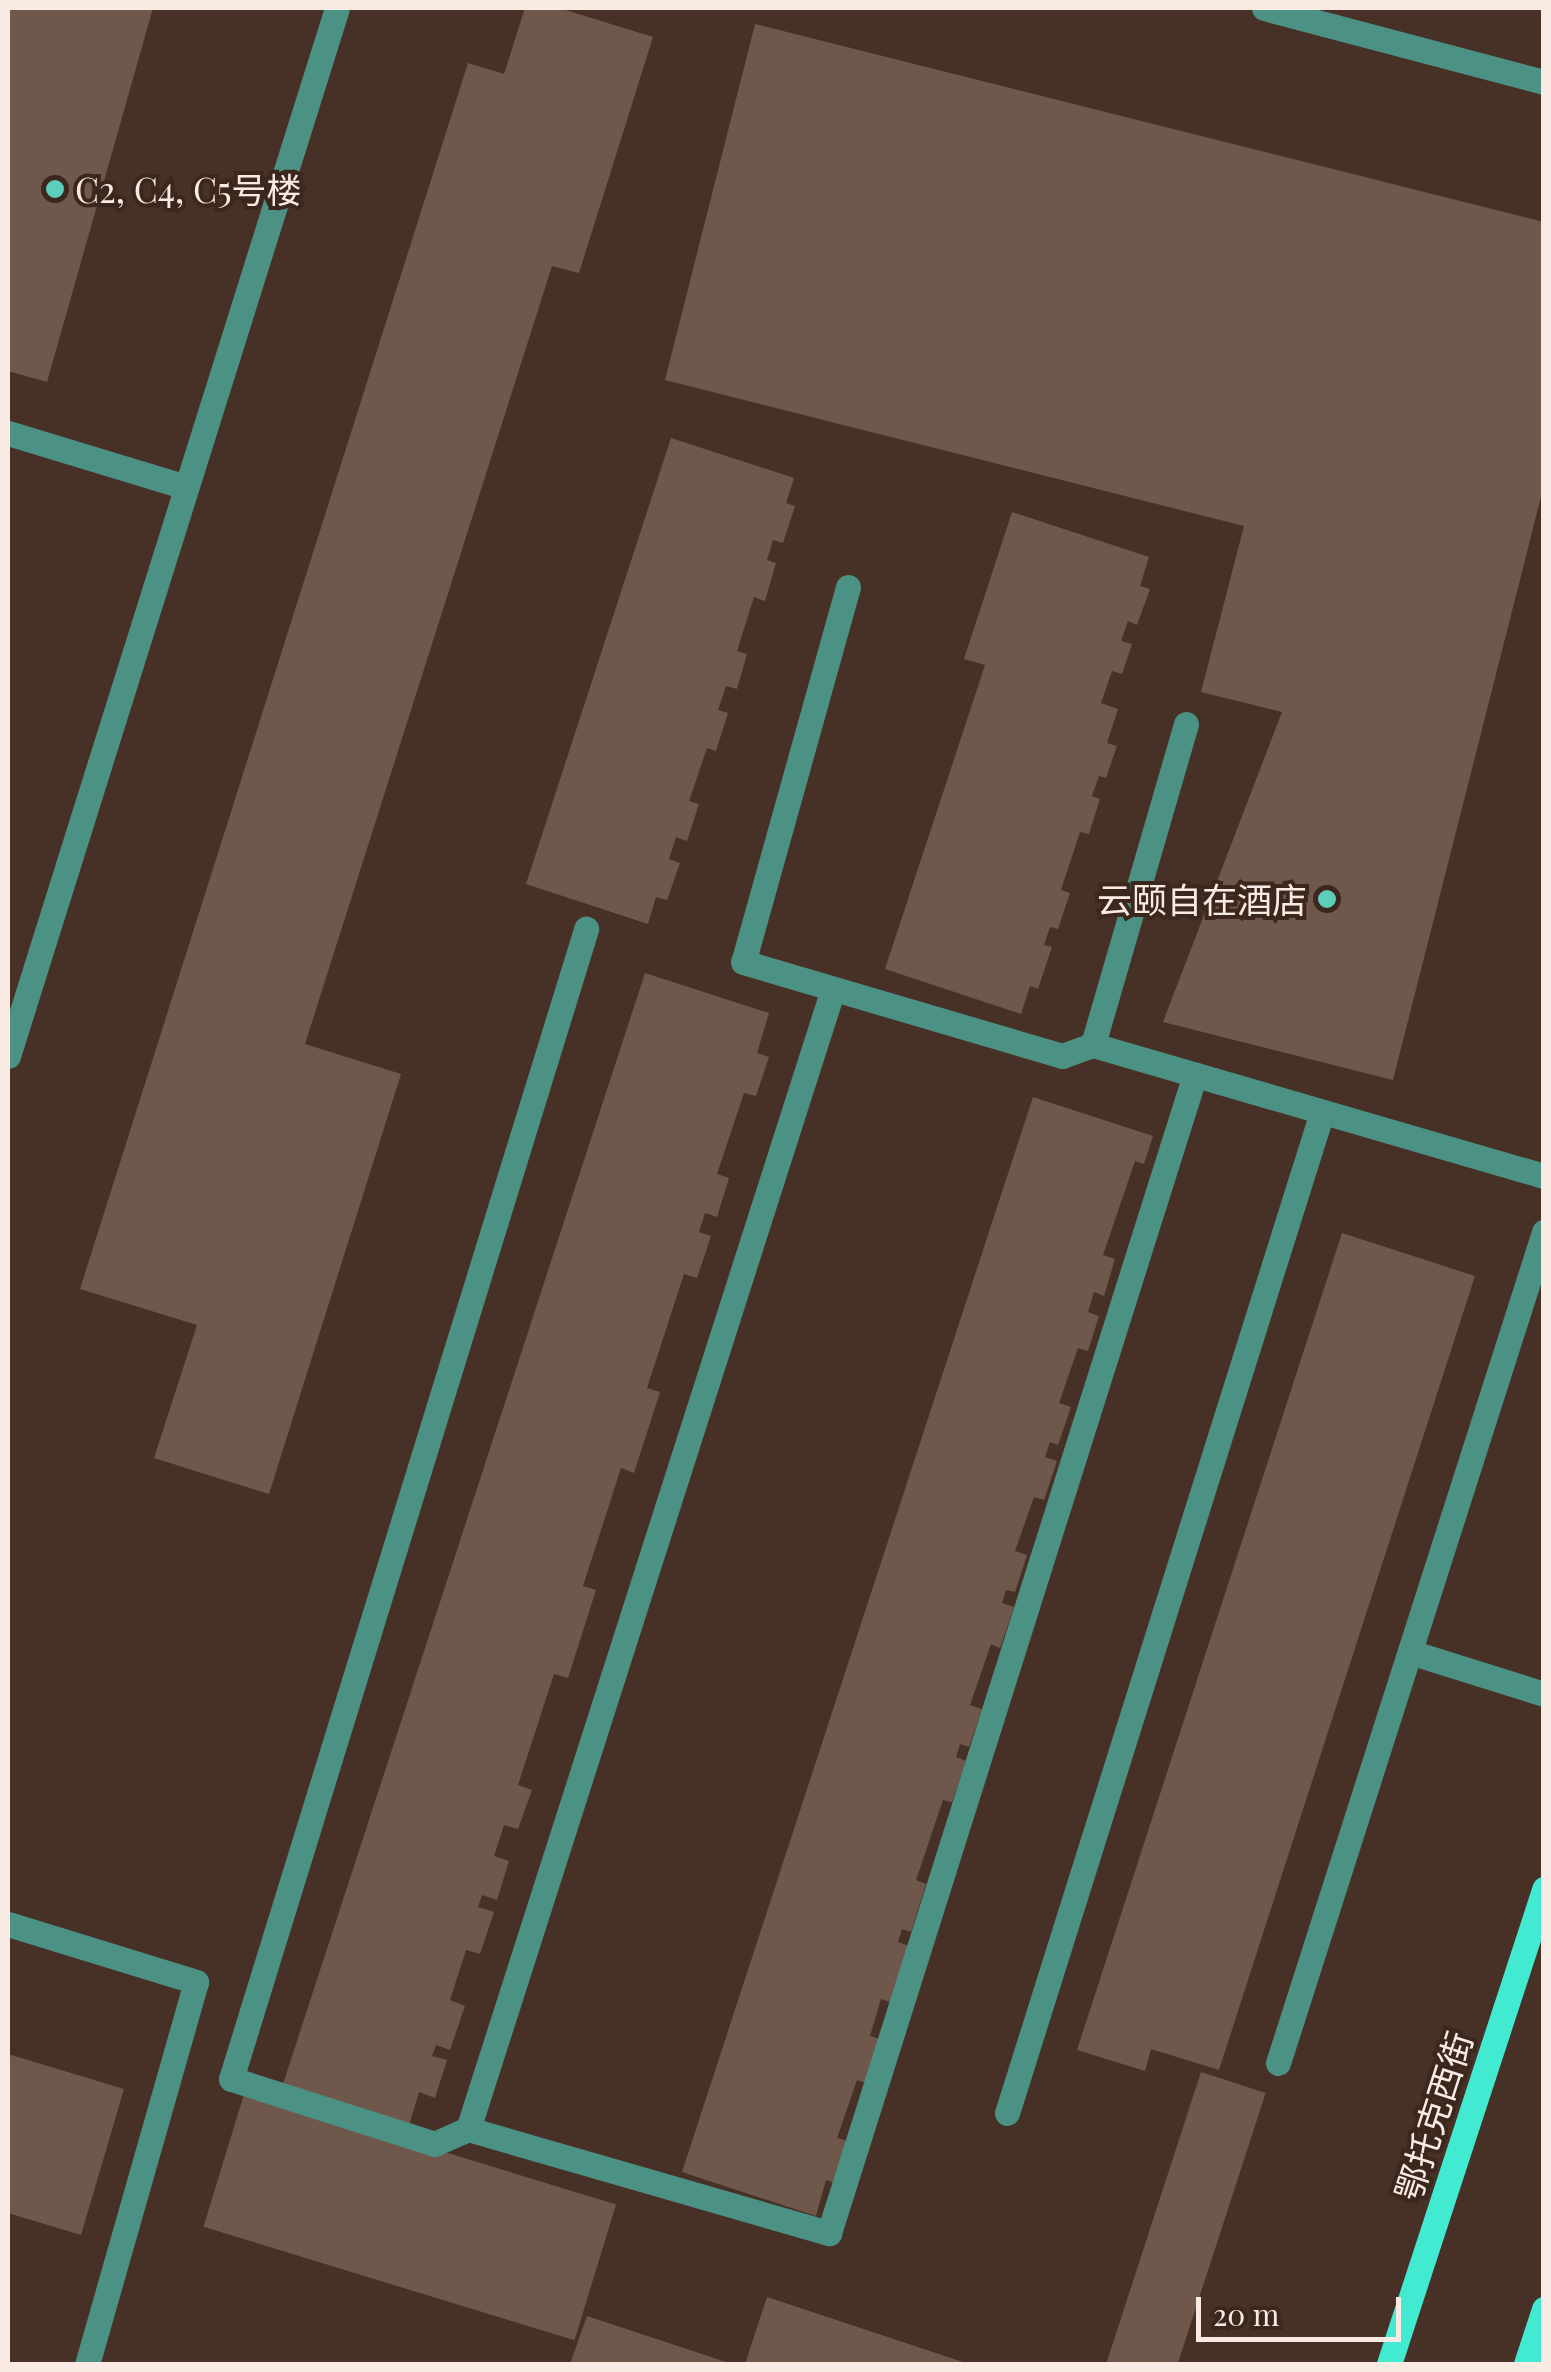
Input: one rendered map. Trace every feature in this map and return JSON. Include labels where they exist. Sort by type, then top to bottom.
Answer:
[{"type":"main road","name":"鄂托克西街","points":[[1389,2364],[1544,1889]]},
{"type":"main road","points":[[1526,2364],[1544,2309]]},
{"type":"lane","points":[[8,1056],[337,8]]},
{"type":"lane","points":[[1264,8],[1544,82]]},
{"type":"lane","points":[[8,433],[186,488]]},
{"type":"lane","points":[[848,587],[743,962],[1062,1056],[1093,1045],[1544,1176]]},
{"type":"lane","points":[[1093,1045],[1186,724]]},
{"type":"lane","points":[[586,929],[232,2079],[435,2144],[468,2129],[830,2234],[1194,1074]]},
{"type":"lane","points":[[468,2129],[833,989]]},
{"type":"lane","points":[[1007,2113],[1322,1112]]},
{"type":"lane","points":[[1278,2063],[1544,1232]]},
{"type":"lane","points":[[1410,1652],[1544,1694]]},
{"type":"lane","points":[[8,1924],[196,1982],[87,2364]]},
{"type":"building","name":"C2, C4, C5号楼","points":[[8,8],[153,8],[47,382],[8,371]]},
{"type":"building","points":[[525,8],[559,8],[653,37],[579,273],[552,266],[305,1044],[401,1074],[269,1494],[154,1458],[197,1325],[80,1289],[468,63],[504,74]]},
{"type":"building","points":[[755,24],[1544,222],[1544,485],[1393,1080],[1163,1022],[1282,712],[1201,692],[1244,526],[665,380]]},
{"type":"building","points":[[671,438],[794,478],[786,503],[795,506],[783,543],[773,540],[767,560],[776,563],[765,601],[754,597],[737,651],[747,654],[737,689],[726,686],[718,710],[728,713],[716,751],[707,748],[689,801],[699,804],[687,841],[676,837],[669,859],[680,863],[667,900],[656,897],[648,924],[526,884]]},
{"type":"building","points":[[1012,512],[1149,557],[1140,586],[1150,589],[1137,625],[1128,621],[1121,641],[1132,644],[1122,674],[1112,671],[1101,703],[1118,709],[1107,743],[1117,746],[1106,778],[1099,776],[1092,796],[1100,799],[1089,834],[1080,832],[1061,890],[1070,893],[1058,929],[1050,927],[1044,945],[1052,947],[1038,989],[1030,986],[1021,1014],[885,969],[985,665],[964,659]]},
{"type":"building","points":[[645,973],[769,1013],[757,1053],[769,1057],[756,1096],[744,1093],[717,1174],[729,1178],[717,1217],[705,1213],[699,1232],[711,1236],[697,1278],[684,1274],[647,1388],[660,1392],[634,1473],[621,1468],[583,1586],[596,1590],[568,1678],[554,1674],[518,1785],[532,1790],[518,1829],[504,1825],[494,1856],[509,1861],[497,1900],[482,1895],[478,1907],[494,1912],[480,1954],[466,1950],[450,2000],[465,2006],[450,2050],[436,2045],[432,2056],[447,2060],[435,2098],[419,2092],[408,2129],[282,2087]]},
{"type":"building","points":[[1033,1097],[1153,1136],[1144,1164],[1135,1161],[1103,1255],[1115,1259],[1104,1296],[1094,1292],[1088,1312],[1099,1316],[1088,1351],[1078,1348],[1059,1403],[1071,1407],[1058,1445],[1050,1442],[1045,1457],[1057,1461],[1044,1500],[1034,1497],[1015,1551],[1027,1555],[1015,1592],[1006,1590],[1002,1603],[1014,1607],[1000,1648],[991,1644],[970,1705],[982,1709],[969,1747],[960,1744],[956,1757],[966,1761],[952,1802],[943,1800],[916,1880],[926,1884],[911,1932],[902,1929],[898,1942],[909,1946],[890,2002],[881,1999],[870,2036],[880,2039],[866,2083],[857,2080],[837,2138],[848,2141],[835,2183],[826,2180],[816,2216],[682,2172]]},
{"type":"building","points":[[1342,1233],[1475,1276],[1219,2070],[1151,2049],[1145,2071],[1077,2050]]},
{"type":"building","points":[[8,2054],[124,2089],[81,2235],[8,2213]]},
{"type":"building","points":[[1201,2072],[1266,2093],[1178,2364],[1106,2363]]},
{"type":"building","points":[[245,2091],[616,2204],[575,2340],[203,2227]]},
{"type":"building","points":[[767,2297],[969,2364],[745,2364]]},
{"type":"building","points":[[587,2316],[732,2364],[570,2364]]},
{"type":"place","name":"C2, C4, C5号楼","points":[[55,189]]},
{"type":"place","name":"云颐自在酒店","points":[[1327,899]]}]
